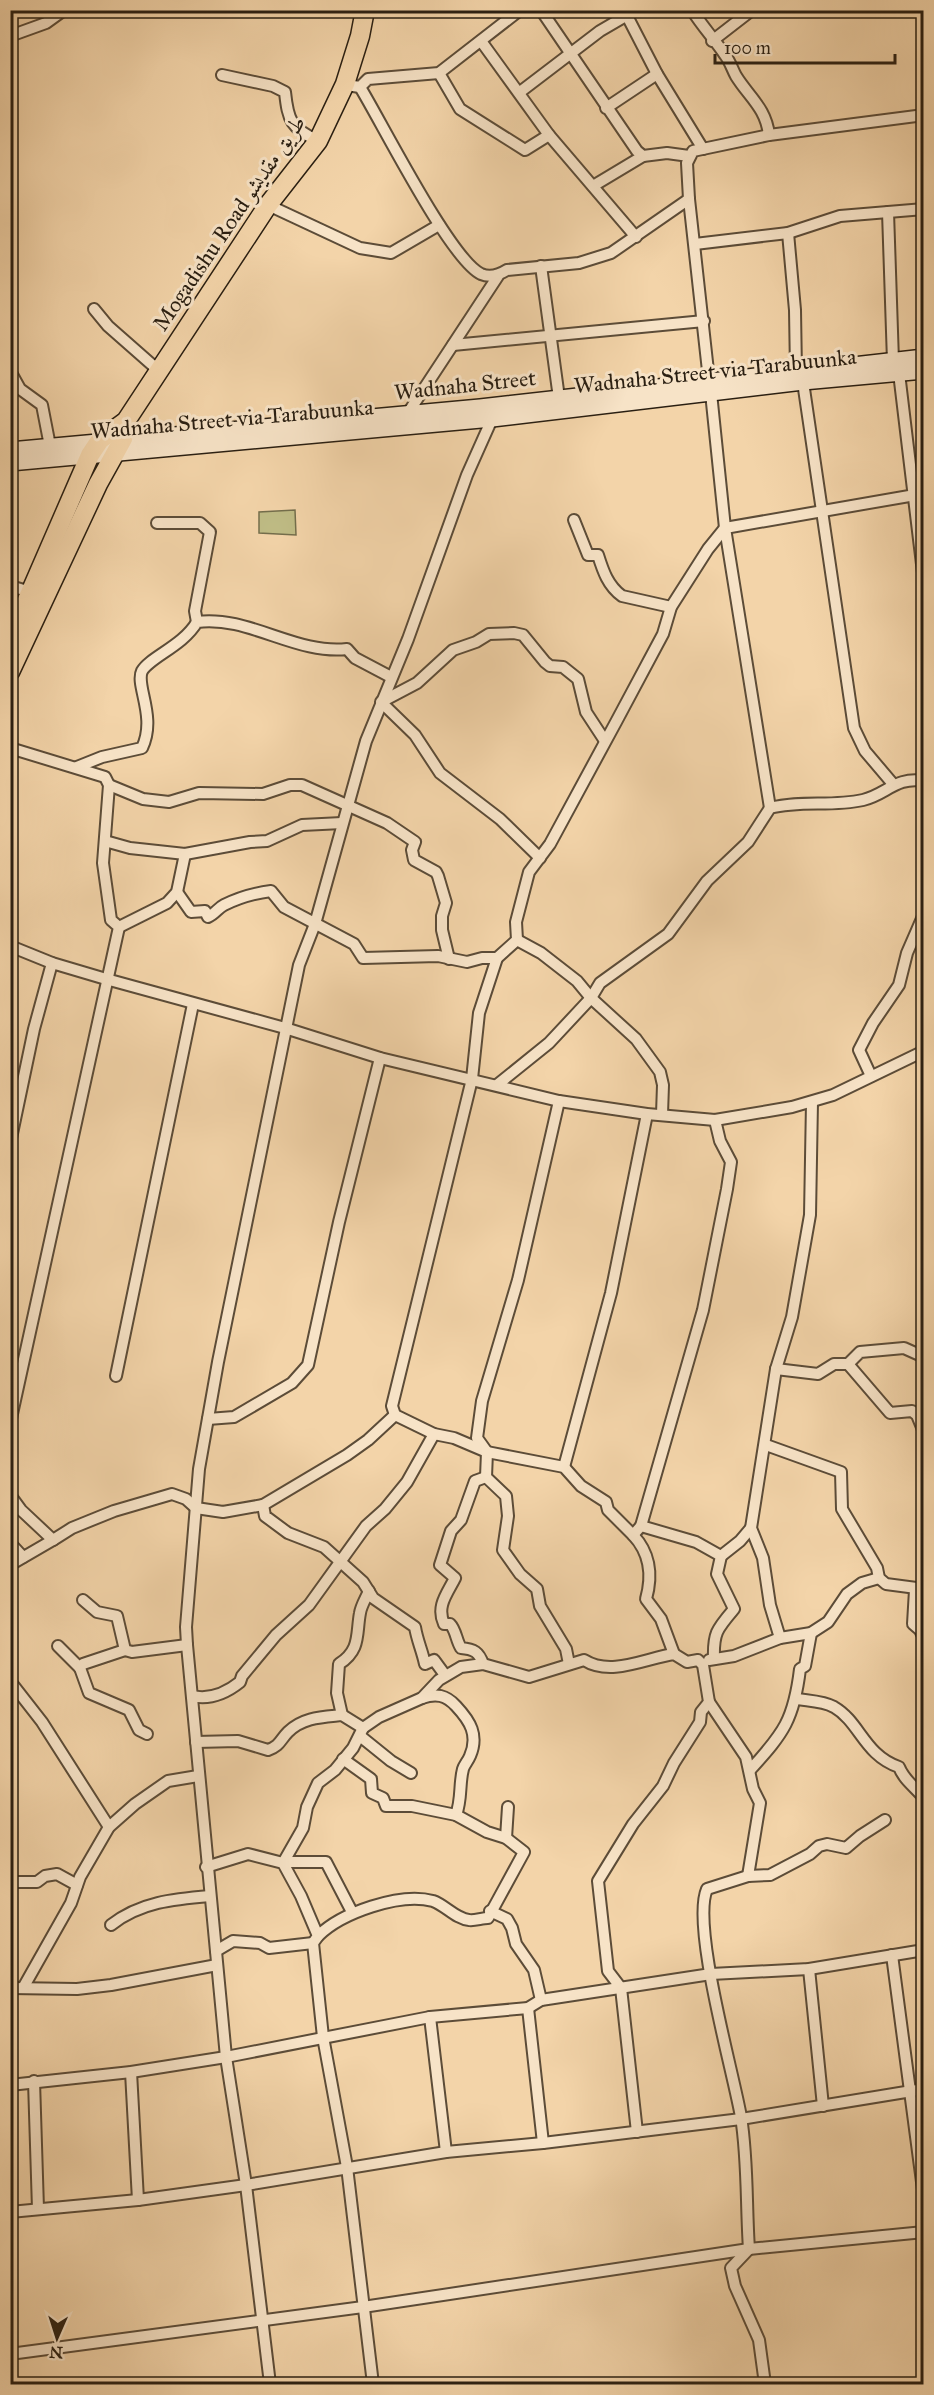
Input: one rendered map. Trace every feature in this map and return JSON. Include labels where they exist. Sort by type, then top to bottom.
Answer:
[{"type":"highway","name":"Mogadishu Road طريق مقديشو","points":[[10,672],[98,484],[158,370],[268,206],[318,141],[352,86],[365,10]]},
{"type":"highway","points":[[10,639],[95,448],[122,438]]},
{"type":"main road","name":"Wadnaha Street","points":[[122,438],[559,398],[717,386],[896,367],[924,357]]},
{"type":"main road","points":[[896,367],[924,370]]},
{"type":"main road","name":"Wadnaha Street via Tarabuunka","points":[[10,463],[95,448],[122,438],[492,419],[717,386]]},
{"type":"main road","points":[[10,450],[50,446],[95,448]]},
{"type":"street","points":[[10,36],[46,23],[64,10]]},
{"type":"street","points":[[498,276],[482,275],[468,265],[439,225],[352,86],[368,79],[439,73],[520,10]]},
{"type":"street","points":[[541,10],[606,108],[643,156]]},
{"type":"street","points":[[692,10],[725,55],[745,89],[758,102],[767,119],[769,135]]},
{"type":"street","points":[[712,40],[752,10]]},
{"type":"street","points":[[520,92],[629,12],[657,74],[703,148]]},
{"type":"street","points":[[481,41],[549,135],[636,237]]},
{"type":"street","points":[[439,73],[460,109],[525,150],[549,135]]},
{"type":"street","points":[[606,108],[657,74]]},
{"type":"street","points":[[222,75],[273,86],[285,92],[287,111],[293,126],[318,141]]},
{"type":"street","points":[[497,1085],[549,1042],[591,998],[600,983],[668,934],[707,881],[748,843],[770,808],[725,528],[717,386],[704,321],[689,199],[688,156],[693,151],[703,148],[769,135],[924,115]]},
{"type":"street","points":[[593,186],[643,156],[667,153],[688,156]]},
{"type":"street","points":[[408,413],[498,276],[507,270],[565,265],[593,260],[611,253],[689,199]]},
{"type":"street","points":[[268,206],[360,248],[391,254],[439,225]]},
{"type":"street","points":[[695,244],[789,233],[840,216],[924,208]]},
{"type":"street","points":[[888,212],[896,367],[917,489],[924,581]]},
{"type":"street","points":[[789,233],[800,377],[823,509],[854,728],[865,751],[893,784]]},
{"type":"street","points":[[541,266],[559,398]]},
{"type":"street","points":[[94,309],[108,326],[158,370]]},
{"type":"street","points":[[453,345],[704,321]]},
{"type":"street","points":[[10,371],[20,389],[42,405],[50,446]]},
{"type":"street","points":[[270,2385],[246,2185],[226,2057],[206,1867],[186,1627],[199,1469],[299,965],[315,924],[366,741],[441,552],[466,475],[492,419]]},
{"type":"street","points":[[517,940],[516,921],[530,872],[550,844],[663,634],[671,607],[708,549],[725,528],[917,489]]},
{"type":"street","points":[[574,520],[588,555],[598,555],[604,575],[615,591],[622,596],[671,607]]},
{"type":"street","points":[[77,767],[102,757],[142,748],[147,738],[149,717],[142,688],[143,669],[177,646],[190,634],[197,622],[197,602],[210,532],[200,523],[157,523]]},
{"type":"street","points":[[10,586],[31,592]]},
{"type":"street","points":[[197,622],[209,621],[263,630],[320,648],[335,651],[347,650],[355,658],[392,677]]},
{"type":"street","points":[[381,702],[417,683],[453,650],[476,642],[489,634],[514,633],[523,635],[550,666],[563,667],[578,679],[585,712],[605,741]]},
{"type":"street","points":[[381,702],[415,735],[440,773],[500,819],[540,858]]},
{"type":"street","points":[[10,748],[105,777],[109,785],[103,863],[111,920],[119,927]]},
{"type":"street","points":[[770,808],[803,802],[823,804],[865,800],[893,784],[914,780],[924,781]]},
{"type":"street","points":[[109,785],[143,800],[169,802],[198,793],[263,794],[290,785],[302,784],[347,807],[387,823],[415,842],[412,850],[414,860],[436,872],[446,903],[442,916],[442,930],[449,959]]},
{"type":"street","points":[[105,842],[130,848],[184,854],[267,841],[302,825],[342,823]]},
{"type":"street","points":[[10,1423],[119,927],[167,903],[177,892],[184,854]]},
{"type":"street","points":[[177,892],[191,912],[205,911],[208,917],[218,912],[221,906],[257,893],[271,891],[284,907],[354,944],[363,958],[396,956],[467,962],[482,958],[497,958]]},
{"type":"street","points":[[872,1076],[860,1050],[873,1023],[899,985],[907,953],[924,914]]},
{"type":"street","points":[[517,940],[577,981],[591,998],[636,1039],[657,1067],[663,1085],[660,1108],[662,1114]]},
{"type":"street","points":[[517,940],[497,958],[479,1013],[472,1079],[392,1406],[395,1415],[434,1434],[454,1438],[487,1452],[564,1467],[581,1486],[606,1502],[608,1510],[637,1531],[696,1542],[721,1556]]},
{"type":"street","points":[[10,946],[52,963],[106,980],[285,1028],[380,1058],[559,1101],[647,1114],[715,1120],[812,1102],[833,1095],[924,1051]]},
{"type":"street","points":[[10,1143],[34,1029],[52,963]]},
{"type":"street","points":[[116,1376],[193,1004]]},
{"type":"street","points":[[208,1419],[234,1417],[292,1383],[308,1365],[339,1222],[380,1058]]},
{"type":"street","points":[[559,1101],[518,1280],[482,1401],[477,1438],[487,1452],[486,1477],[506,1496],[508,1516],[503,1550],[520,1575],[537,1589],[540,1606],[566,1649],[569,1664]]},
{"type":"street","points":[[714,1659],[712,1642],[717,1629],[734,1609],[717,1574],[721,1556],[740,1541],[751,1528],[766,1445],[776,1369],[792,1317],[810,1215],[812,1102]]},
{"type":"street","points":[[564,1467],[611,1293],[647,1114]]},
{"type":"street","points":[[715,1120],[720,1141],[731,1161],[727,1189],[703,1310],[637,1531],[645,1549],[650,1586],[646,1599],[661,1619],[674,1654],[687,1662],[698,1660],[703,1665],[710,1702],[746,1756],[753,1789],[758,1795],[760,1811],[748,1876]]},
{"type":"street","points":[[776,1369],[818,1374],[834,1364],[848,1364],[860,1352],[904,1348],[924,1358]]},
{"type":"street","points":[[848,1364],[890,1413],[912,1410],[924,1432]]},
{"type":"street","points":[[10,1565],[72,1528],[114,1511],[172,1494],[186,1499],[196,1508],[223,1512],[263,1505],[361,1445],[395,1415]]},
{"type":"street","points":[[192,1696],[205,1699],[224,1693],[240,1682],[242,1676],[276,1635],[309,1605],[366,1526],[407,1482],[434,1434]]},
{"type":"street","points":[[766,1445],[842,1472],[842,1509],[877,1568],[879,1578],[886,1584],[919,1589],[913,1624],[924,1638]]},
{"type":"street","points":[[483,1664],[480,1654],[472,1649],[461,1648],[456,1640],[454,1629],[450,1624],[444,1624],[440,1614],[444,1597],[455,1578],[440,1565],[451,1532],[461,1520],[475,1481],[486,1477]]},
{"type":"street","points":[[10,1495],[21,1510],[53,1540]]},
{"type":"street","points":[[263,1505],[265,1516],[288,1533],[324,1547],[340,1561],[373,1598],[415,1626],[417,1639],[423,1647],[425,1664],[434,1660],[445,1675]]},
{"type":"street","points":[[751,1528],[764,1558],[770,1605],[780,1638]]},
{"type":"street","points":[[10,1543],[23,1557]]},
{"type":"street","points":[[703,1665],[709,1659],[734,1656],[780,1638],[812,1633],[828,1622],[847,1594],[861,1583],[879,1578]]},
{"type":"street","points":[[369,1592],[359,1614],[358,1637],[348,1657],[339,1664],[337,1693],[342,1715],[391,1761],[411,1773]]},
{"type":"street","points":[[82,1600],[96,1612],[117,1616],[125,1650]]},
{"type":"street","points":[[750,1770],[780,1737],[797,1699],[800,1669],[805,1666],[812,1633]]},
{"type":"street","points":[[58,1646],[80,1668],[89,1693],[129,1710],[140,1730],[147,1734]]},
{"type":"street","points":[[80,1668],[83,1664],[125,1650],[132,1652],[188,1646]]},
{"type":"street","points":[[422,1698],[445,1675],[461,1667],[483,1664],[529,1677],[584,1660],[591,1665],[615,1667],[674,1654]]},
{"type":"street","points":[[10,1681],[42,1722],[109,1827]]},
{"type":"street","points":[[373,2385],[347,2167],[323,2037],[315,1940],[301,1896],[285,1863],[289,1851],[303,1828],[307,1807],[318,1783],[335,1770],[361,1732],[379,1717],[422,1698],[438,1695],[450,1699],[465,1715],[473,1730],[471,1755],[463,1769],[462,1796],[456,1815]]},
{"type":"street","points":[[797,1699],[819,1702],[841,1712],[863,1742],[887,1763],[899,1767],[903,1777],[915,1786],[924,1798]]},
{"type":"street","points":[[638,2132],[621,1989],[608,1971],[598,1881],[633,1824],[663,1786],[674,1763],[700,1722],[701,1712],[710,1702]]},
{"type":"street","points":[[196,1742],[238,1741],[268,1750],[282,1743],[287,1732],[303,1722],[342,1715]]},
{"type":"street","points":[[216,1951],[233,1941],[260,1943],[269,1948],[315,1940],[327,1927],[352,1912],[373,1905],[409,1900],[433,1901],[470,1920],[488,1918],[524,1852],[506,1838],[487,1832],[456,1815],[412,1806],[386,1806],[383,1798],[372,1793],[371,1779],[343,1760]]},
{"type":"street","points":[[22,1988],[71,1903],[77,1885],[109,1827],[135,1804],[168,1781],[198,1776]]},
{"type":"street","points":[[506,1838],[508,1807]]},
{"type":"street","points":[[765,2385],[759,2340],[735,2286],[731,2268],[749,2249],[741,2119],[711,1974],[703,1917],[705,1894],[707,1889],[748,1876],[770,1875],[810,1854],[819,1846],[827,1844],[846,1848],[885,1820]]},
{"type":"street","points":[[206,1867],[248,1854],[285,1863],[326,1862],[352,1912]]},
{"type":"street","points":[[10,1881],[37,1882],[57,1874],[77,1885]]},
{"type":"street","points":[[111,1925],[143,1906],[210,1896]]},
{"type":"street","points":[[490,1911],[507,1919],[516,1944],[534,1970],[541,2000]]},
{"type":"street","points":[[10,2085],[34,2080],[131,2072],[226,2057],[430,2017],[528,2008],[541,2000],[711,1974],[809,1969],[924,1950]]},
{"type":"street","points":[[892,1955],[924,2197]]},
{"type":"street","points":[[10,1988],[77,1989],[111,1985],[217,1965]]},
{"type":"street","points":[[809,1969],[823,2106]]},
{"type":"street","points":[[528,2008],[543,2144]]},
{"type":"street","points":[[430,2017],[446,2152]]},
{"type":"street","points":[[131,2072],[138,2200]]},
{"type":"street","points":[[34,2080],[38,2209]]},
{"type":"street","points":[[10,2212],[138,2200],[246,2185],[446,2152],[543,2144],[741,2119],[924,2089]]},
{"type":"street","points":[[10,2354],[363,2307],[749,2249],[924,2232]]},
{"type":"street","points":[[916,2385],[924,2383]]},
{"type":"shaded area","points":[[295,510],[296,535],[259,533],[259,512]]}]
